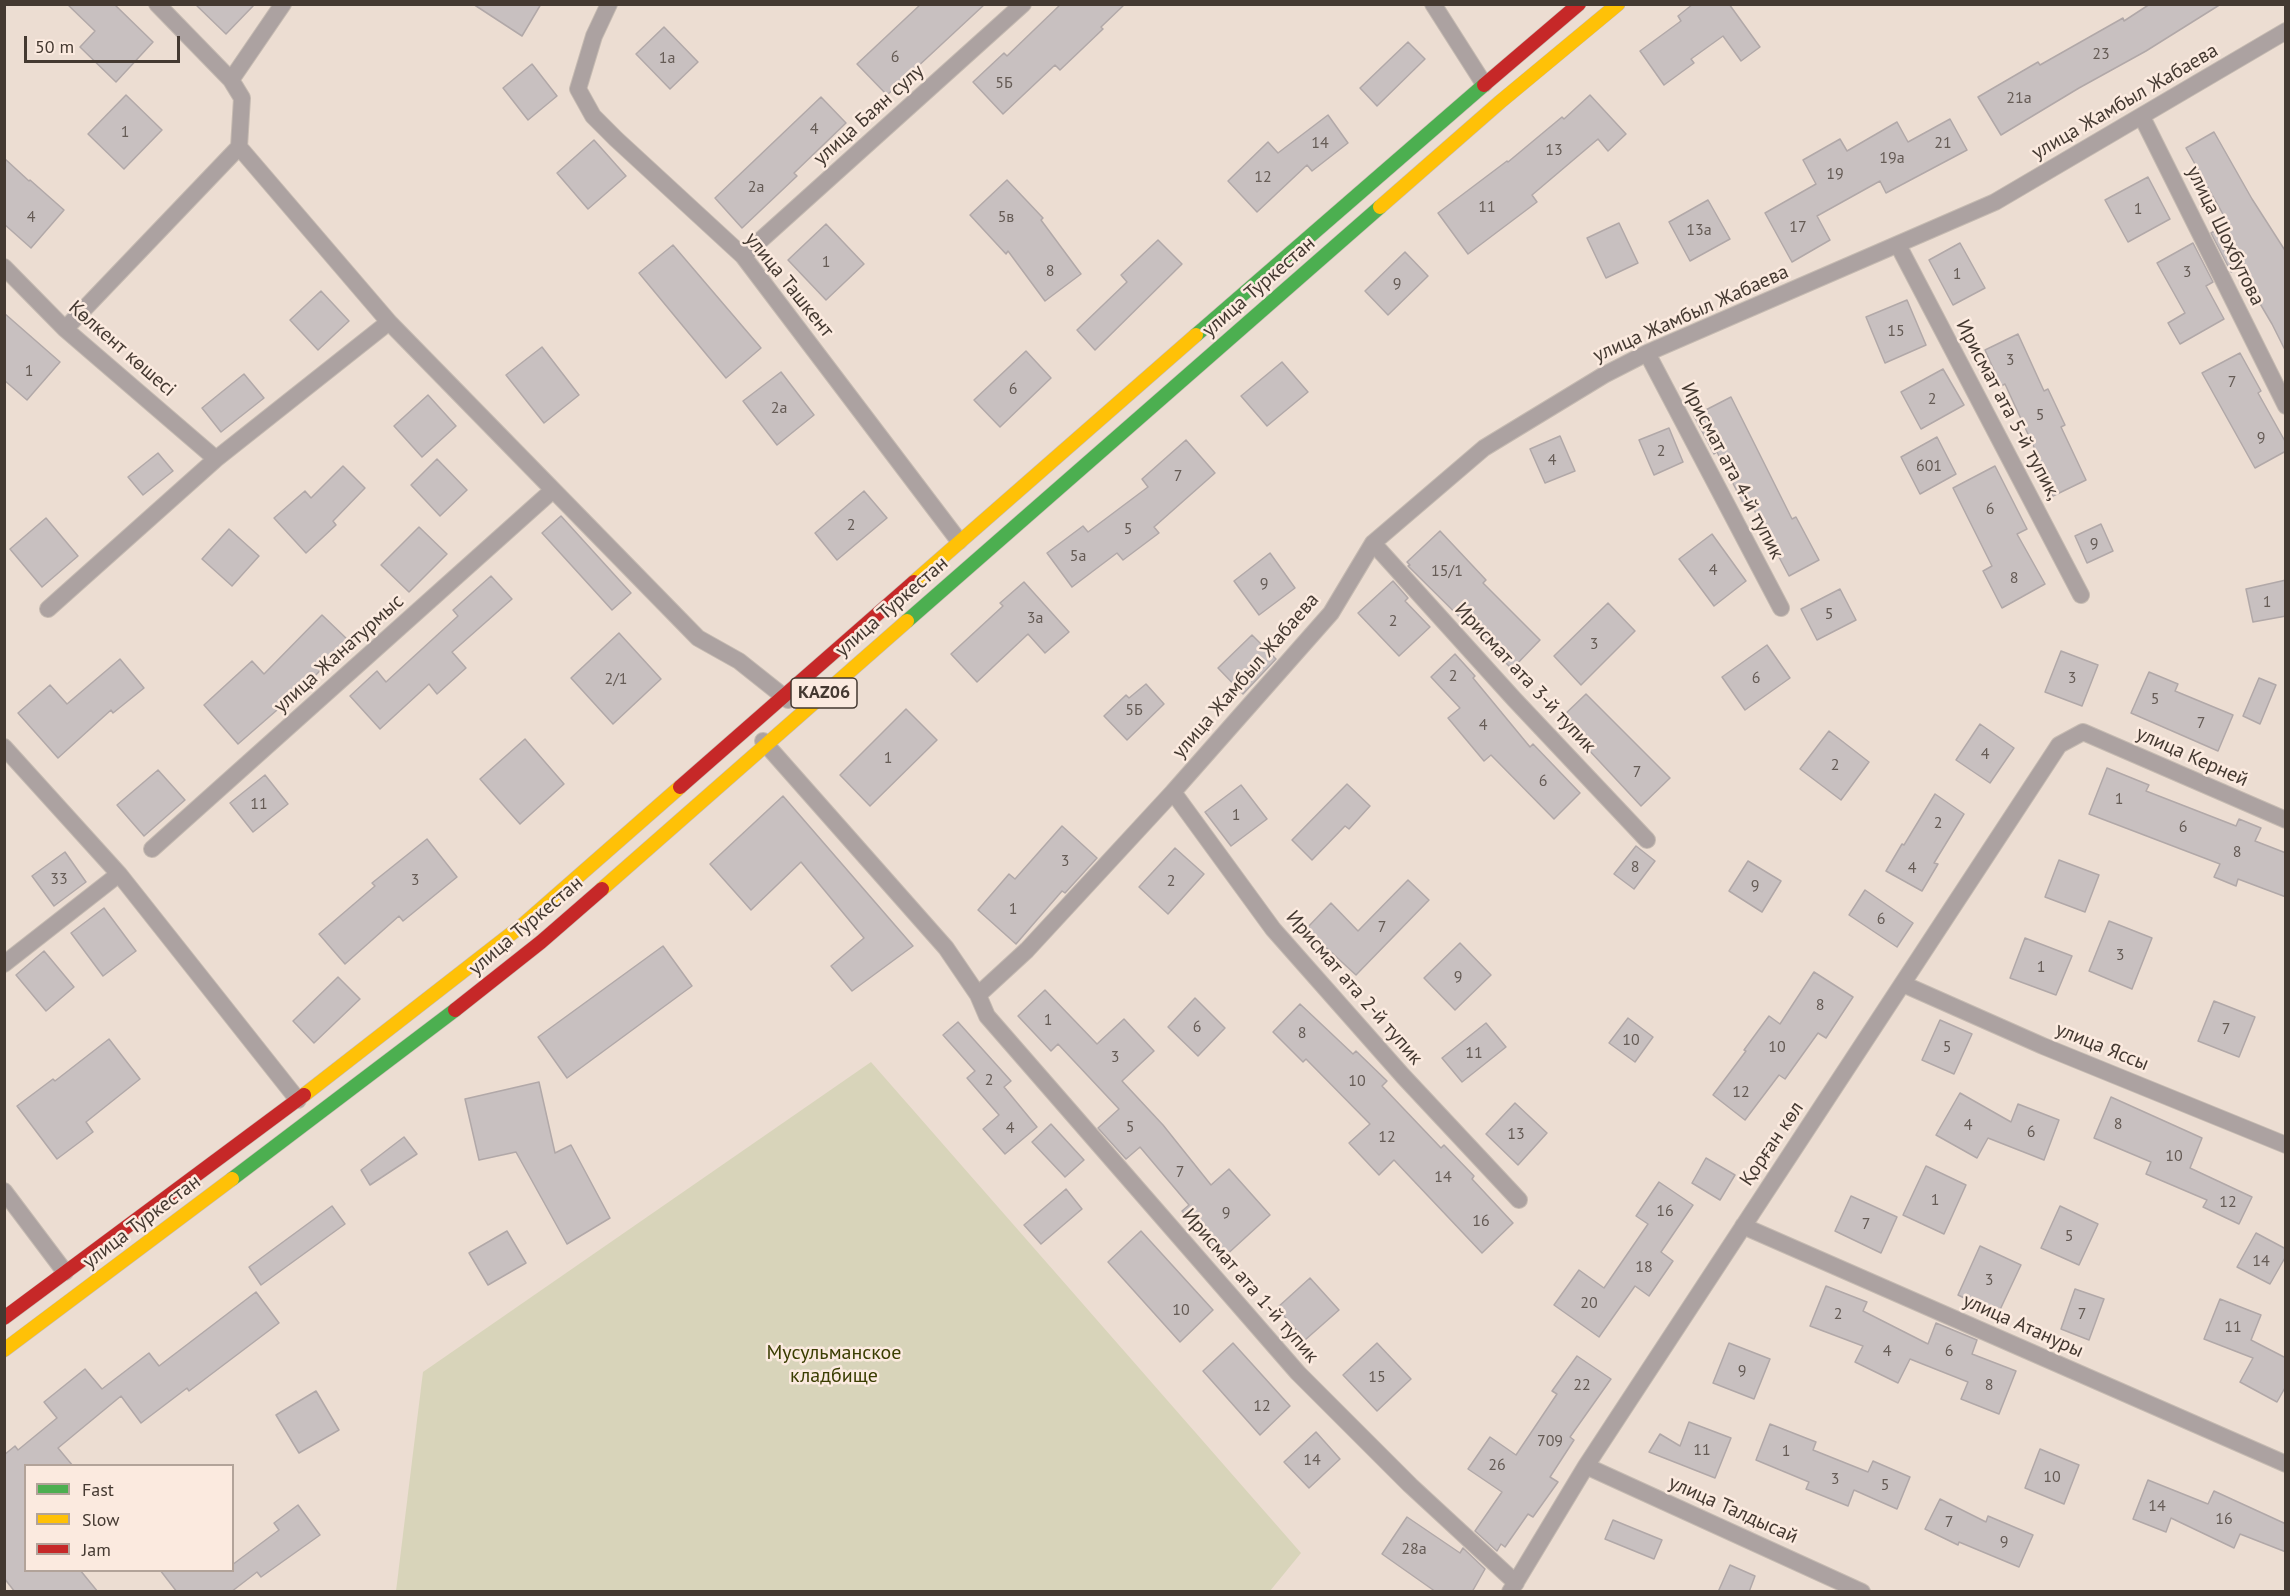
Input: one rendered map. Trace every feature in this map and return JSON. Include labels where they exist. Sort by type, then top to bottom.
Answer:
[{"type":"highway","name":"улица Туркестан","points":[[4,1318],[298,1100],[525,923],[959,541],[1579,4]]},
{"type":"highway","name":"улица Туркестан","points":[[4,1350],[394,1058],[541,942],[1491,110],[1618,4]]},
{"type":"street","points":[[65,329],[239,147],[242,98],[231,80],[157,4]]},
{"type":"street","points":[[231,80],[283,4]]},
{"type":"street","name":"улица Ташкент","points":[[609,4],[594,36],[578,89],[594,116],[743,256],[959,541]]},
{"type":"street","name":"улица Баян сулу","points":[[743,256],[1023,4]]},
{"type":"street","points":[[1433,4],[1484,84]]},
{"type":"street","name":"улица Жамбыл Жабаева","points":[[978,994],[1027,950],[1173,792],[1331,613],[1373,543],[1484,448],[1604,375],[1647,353],[1995,202],[2286,31]]},
{"type":"street","name":"улица Шохбутова","points":[[2142,117],[2286,406]]},
{"type":"street","points":[[239,147],[389,322],[698,638],[739,661],[784,696],[800,714]]},
{"type":"street","name":"Ирисмат ата 5-й тупик,","points":[[1898,245],[2081,595]]},
{"type":"street","name":"Көлкент көшесі","points":[[4,267],[65,329],[216,459]]},
{"type":"street","points":[[48,609],[216,459],[389,322]]},
{"type":"street","name":"Ирисмат ата 4-й тупик","points":[[1647,353],[1781,608]]},
{"type":"street","name":"улица Жанатурмыс","points":[[152,849],[553,490]]},
{"type":"street","name":"Ирисмат ата 3-й тупик","points":[[1373,543],[1514,699],[1647,840]]},
{"type":"street","points":[[751,726],[946,948],[978,994]]},
{"type":"street","name":"улица Керней","points":[[2083,732],[2286,820]]},
{"type":"street","name":"Қорған көл","points":[[1513,1587],[1586,1466],[2059,746],[2083,732]]},
{"type":"street","points":[[4,747],[119,874],[298,1100]]},
{"type":"street","name":"Ирисмат ата 2-й тупик","points":[[1173,792],[1273,929],[1403,1076],[1519,1200]]},
{"type":"street","points":[[4,963],[119,874]]},
{"type":"street","name":"улица Яссы","points":[[1904,984],[2043,1046],[2286,1145]]},
{"type":"street","name":"Ирисмат ата 1-й тупик","points":[[978,994],[987,1016],[1298,1373],[1513,1587]]},
{"type":"street","points":[[4,1191],[65,1272]]},
{"type":"street","name":"улица Атануры","points":[[1743,1226],[2286,1464]]},
{"type":"street","name":"улица Талдысай","points":[[1586,1466],[1862,1592]]},
{"type":"green space","name":"Мусульманское кладбище","points":[[871,1062],[1301,1553],[1270,1591],[396,1591],[423,1372]]},
{"type":"building","points":[[67,4],[114,4],[153,42],[116,82],[80,47],[95,31]]},
{"type":"building","points":[[195,4],[223,4],[254,5],[226,34]]},
{"type":"building","points":[[473,4],[541,4],[522,36]]},
{"type":"building","points":[[921,4],[985,4],[887,95],[857,64]]},
{"type":"building","points":[[1061,4],[1125,4],[1101,27],[1103,29],[1060,70],[1055,65],[1003,114],[973,82],[1004,53],[1007,56]]},
{"type":"building","points":[[1693,4],[1729,4],[1760,47],[1741,61],[1723,36],[1691,59],[1694,63],[1664,85],[1640,51],[1681,21],[1678,16]]},
{"type":"building","points":[[2150,4],[2221,4],[2146,51],[2001,135],[1978,97],[2038,62],[2040,65],[2123,18],[2124,21]]},
{"type":"building","points":[[664,27],[698,62],[670,89],[636,54]]},
{"type":"building","points":[[1408,42],[1425,59],[1377,106],[1360,88]]},
{"type":"building","points":[[532,64],[557,96],[528,120],[503,88]]},
{"type":"building","points":[[126,95],[162,130],[124,169],[88,134]]},
{"type":"building","points":[[1590,95],[1626,134],[1608,151],[1598,139],[1532,195],[1537,202],[1468,254],[1438,213],[1508,162],[1562,117],[1564,119]]},
{"type":"building","points":[[821,97],[846,123],[794,173],[797,176],[742,228],[715,198]]},
{"type":"building","points":[[1328,115],[1348,143],[1312,171],[1307,165],[1257,212],[1228,181],[1268,142],[1278,153]]},
{"type":"building","points":[[1950,119],[1967,150],[1886,193],[1880,181],[1817,216],[1830,240],[1792,262],[1765,213],[1816,184],[1803,160],[1840,139],[1847,151],[1897,122],[1908,142]]},
{"type":"building","points":[[2214,132],[2252,199],[2286,252],[2286,352],[2239,268],[2231,272],[2211,233],[2220,228],[2216,221],[2224,216],[2186,148]]},
{"type":"building","points":[[594,140],[626,176],[588,209],[557,173]]},
{"type":"building","points":[[4,158],[64,210],[31,248],[4,224]]},
{"type":"building","points":[[2148,177],[2170,219],[2128,242],[2105,200]]},
{"type":"building","points":[[1007,180],[1043,218],[1041,220],[1081,274],[1045,301],[1008,251],[1006,254],[970,215]]},
{"type":"building","points":[[1708,200],[1730,239],[1690,261],[1669,222]]},
{"type":"building","points":[[1619,223],[1638,263],[1606,278],[1587,238]]},
{"type":"building","points":[[826,224],[864,264],[826,300],[788,260]]},
{"type":"building","points":[[1158,240],[1182,264],[1095,350],[1077,330],[1127,282],[1121,275]]},
{"type":"building","points":[[1960,243],[1985,288],[1953,305],[1929,260]]},
{"type":"building","points":[[2193,243],[2213,282],[2206,286],[2224,319],[2180,344],[2168,323],[2185,313],[2157,263]]},
{"type":"building","points":[[673,245],[761,348],[726,378],[639,273]]},
{"type":"building","points":[[1405,252],[1428,276],[1388,315],[1365,291]]},
{"type":"building","points":[[321,291],[349,321],[318,350],[290,320]]},
{"type":"building","points":[[1907,300],[1926,345],[1885,363],[1866,317]]},
{"type":"building","points":[[4,313],[60,362],[27,400],[4,380]]},
{"type":"building","points":[[2018,334],[2044,391],[2048,389],[2065,425],[2061,427],[2086,480],[2053,496],[2036,459],[2039,458],[2005,384],[2001,386],[1985,350]]},
{"type":"building","points":[[542,347],[579,395],[544,423],[506,375]]},
{"type":"building","points":[[1026,351],[1051,378],[1000,427],[974,400]]},
{"type":"building","points":[[2240,353],[2261,391],[2258,393],[2286,443],[2286,451],[2255,468],[2202,373]]},
{"type":"building","points":[[1282,362],[1308,392],[1267,426],[1241,396]]},
{"type":"building","points":[[1943,369],[1964,405],[1921,429],[1901,392]]},
{"type":"building","points":[[781,372],[814,415],[777,445],[743,401]]},
{"type":"building","points":[[244,374],[264,398],[221,432],[202,408]]},
{"type":"building","points":[[428,395],[456,426],[422,457],[394,426]]},
{"type":"building","points":[[1731,397],[1792,519],[1796,517],[1819,560],[1789,576],[1752,506],[1746,509],[1717,452],[1714,454],[1694,416]]},
{"type":"building","points":[[1669,428],[1683,462],[1654,475],[1639,440]]},
{"type":"building","points":[[1560,436],[1575,471],[1545,483],[1530,449]]},
{"type":"building","points":[[1937,437],[1956,474],[1920,494],[1901,457]]},
{"type":"building","points":[[1186,440],[1215,473],[1154,527],[1159,533],[1123,560],[1117,553],[1072,587],[1047,553],[1083,526],[1088,532],[1148,487],[1142,479]]},
{"type":"building","points":[[158,453],[173,471],[143,495],[128,477]]},
{"type":"building","points":[[437,459],[467,490],[440,516],[411,485]]},
{"type":"building","points":[[343,466],[365,488],[333,521],[336,525],[306,553],[274,518],[305,491],[311,498]]},
{"type":"building","points":[[1995,466],[2027,529],[2017,534],[2045,584],[2002,608],[1983,571],[1992,566],[1953,488]]},
{"type":"building","points":[[864,491],[887,518],[837,560],[815,533]]},
{"type":"building","points":[[561,516],[631,593],[612,610],[542,533]]},
{"type":"building","points":[[46,518],[78,556],[42,587],[10,549]]},
{"type":"building","points":[[2101,524],[2113,551],[2087,563],[2075,536]]},
{"type":"building","points":[[419,527],[447,554],[409,592],[381,565]]},
{"type":"building","points":[[229,529],[259,556],[232,586],[202,559]]},
{"type":"building","points":[[1440,531],[1486,580],[1483,583],[1540,640],[1512,669],[1408,566],[1410,565],[1407,562]]},
{"type":"building","points":[[1712,534],[1746,581],[1714,606],[1679,559]]},
{"type":"building","points":[[1270,553],[1295,588],[1259,615],[1234,581]]},
{"type":"building","points":[[491,576],[512,599],[452,652],[466,668],[437,694],[429,684],[380,729],[350,696],[377,671],[386,682],[458,616],[453,610]]},
{"type":"building","points":[[2286,580],[2286,616],[2253,622],[2246,589]]},
{"type":"building","points":[[1393,581],[1408,598],[1405,601],[1430,627],[1399,656],[1358,613]]},
{"type":"building","points":[[1024,582],[1069,632],[1045,653],[1028,634],[977,682],[951,654],[1003,606],[1000,603]]},
{"type":"building","points":[[1840,589],[1856,620],[1817,640],[1801,609]]},
{"type":"building","points":[[1608,603],[1635,631],[1581,685],[1554,656]]},
{"type":"building","points":[[322,615],[349,641],[308,683],[238,744],[204,705],[252,661],[264,674]]},
{"type":"building","points":[[619,633],[661,679],[613,724],[571,678]]},
{"type":"building","points":[[1252,635],[1276,659],[1243,694],[1218,668]]},
{"type":"building","points":[[1767,645],[1790,678],[1745,710],[1722,677]]},
{"type":"building","points":[[2061,651],[2098,665],[2082,706],[2045,692]]},
{"type":"building","points":[[1455,654],[1530,747],[1533,744],[1580,793],[1554,819],[1491,755],[1484,761],[1448,718],[1460,708],[1431,677]]},
{"type":"building","points":[[120,659],[144,688],[113,713],[111,710],[58,758],[18,713],[50,685],[67,704]]},
{"type":"building","points":[[2149,672],[2178,684],[2175,691],[2233,715],[2218,751],[2131,713]]},
{"type":"building","points":[[2259,678],[2276,685],[2260,724],[2243,716]]},
{"type":"building","points":[[1146,684],[1164,704],[1127,740],[1104,716],[1126,695],[1129,698]]},
{"type":"building","points":[[1586,694],[1670,778],[1641,806],[1560,719]]},
{"type":"building","points":[[906,709],[937,740],[870,806],[840,775]]},
{"type":"building","points":[[1980,724],[2014,748],[1990,783],[1956,760]]},
{"type":"building","points":[[1829,731],[1869,762],[1841,800],[1800,769]]},
{"type":"building","points":[[525,739],[564,784],[520,824],[480,779]]},
{"type":"building","points":[[2107,768],[2149,785],[2146,791],[2236,826],[2239,819],[2261,828],[2255,841],[2286,853],[2286,897],[2238,879],[2236,886],[2214,877],[2220,864],[2089,814]]},
{"type":"building","points":[[158,770],[185,800],[144,836],[117,805]]},
{"type":"building","points":[[265,775],[288,804],[253,832],[230,803]]},
{"type":"building","points":[[1347,784],[1370,806],[1349,829],[1345,826],[1312,860],[1292,840]]},
{"type":"building","points":[[1241,785],[1267,819],[1231,846],[1205,812]]},
{"type":"building","points":[[1935,794],[1964,814],[1934,863],[1938,864],[1922,891],[1886,871]]},
{"type":"building","points":[[783,796],[913,946],[852,991],[831,966],[864,938],[801,862],[751,910],[710,864]]},
{"type":"building","points":[[1062,826],[1097,858],[1065,893],[1062,891],[1016,944],[978,910],[1009,874],[1015,879]]},
{"type":"building","points":[[427,839],[457,877],[403,921],[399,916],[345,964],[319,934],[375,886],[372,883]]},
{"type":"building","points":[[1636,846],[1655,861],[1634,889],[1614,874]]},
{"type":"building","points":[[1175,848],[1204,874],[1168,914],[1139,887]]},
{"type":"building","points":[[65,852],[86,882],[54,906],[32,876]]},
{"type":"building","points":[[2059,860],[2099,875],[2085,912],[2045,897]]},
{"type":"building","points":[[1748,861],[1781,881],[1762,912],[1729,891]]},
{"type":"building","points":[[1408,880],[1429,900],[1356,975],[1306,929],[1331,903],[1358,931]]},
{"type":"building","points":[[1865,890],[1913,923],[1897,947],[1849,915]]},
{"type":"building","points":[[104,908],[136,951],[103,976],[71,933]]},
{"type":"building","points":[[2109,921],[2152,938],[2132,989],[2089,971]]},
{"type":"building","points":[[2025,938],[2072,956],[2056,995],[2010,978]]},
{"type":"building","points":[[1460,943],[1491,975],[1455,1010],[1424,978]]},
{"type":"building","points":[[663,946],[692,986],[567,1078],[538,1037]]},
{"type":"building","points":[[44,951],[74,987],[46,1011],[16,975]]},
{"type":"building","points":[[1814,972],[1853,997],[1826,1038],[1818,1033],[1785,1079],[1779,1075],[1745,1120],[1713,1095],[1769,1016],[1780,1024]]},
{"type":"building","points":[[338,977],[360,999],[314,1043],[293,1021]]},
{"type":"building","points":[[1045,990],[1097,1044],[1124,1019],[1154,1051],[1122,1081],[1163,1125],[1211,1185],[1229,1169],[1270,1215],[1223,1258],[1182,1211],[1189,1205],[1140,1147],[1126,1159],[1098,1128],[1119,1109],[1058,1044],[1051,1051],[1018,1016]]},
{"type":"building","points":[[1195,998],[1225,1028],[1198,1056],[1168,1027]]},
{"type":"building","points":[[2214,1001],[2255,1017],[2239,1057],[2198,1041]]},
{"type":"building","points":[[1300,1004],[1353,1054],[1356,1051],[1387,1081],[1382,1086],[1441,1148],[1444,1145],[1474,1176],[1472,1179],[1513,1223],[1482,1253],[1394,1160],[1379,1175],[1349,1143],[1370,1124],[1306,1059],[1303,1062],[1273,1032]]},
{"type":"building","points":[[1628,1018],[1653,1037],[1635,1062],[1609,1043]]},
{"type":"building","points":[[1940,1020],[1972,1034],[1954,1074],[1922,1060]]},
{"type":"building","points":[[958,1022],[1011,1081],[1004,1087],[1037,1127],[1005,1154],[983,1129],[999,1115],[967,1078],[975,1071],[943,1035]]},
{"type":"building","points":[[1486,1023],[1506,1047],[1462,1082],[1442,1058]]},
{"type":"building","points":[[109,1039],[140,1079],[86,1122],[93,1132],[57,1159],[17,1106],[53,1079],[55,1081]]},
{"type":"building","points":[[539,1082],[555,1153],[571,1145],[610,1218],[567,1244],[516,1152],[479,1160],[465,1099]]},
{"type":"building","points":[[1960,1093],[2011,1122],[2018,1104],[2059,1120],[2044,1160],[1988,1138],[1977,1158],[1936,1135]]},
{"type":"building","points":[[2111,1097],[2202,1138],[2190,1168],[2252,1197],[2239,1224],[2203,1207],[2207,1200],[2146,1174],[2151,1162],[2094,1138]]},
{"type":"building","points":[[1515,1103],[1547,1133],[1518,1165],[1486,1134]]},
{"type":"building","points":[[1051,1124],[1084,1160],[1065,1177],[1032,1142]]},
{"type":"building","points":[[404,1137],[417,1154],[370,1185],[361,1170]]},
{"type":"building","points":[[1706,1158],[1735,1175],[1720,1200],[1692,1183]]},
{"type":"building","points":[[1926,1166],[1966,1185],[1944,1234],[1903,1215]]},
{"type":"building","points":[[1659,1182],[1693,1205],[1661,1252],[1673,1261],[1649,1296],[1635,1286],[1599,1337],[1554,1305],[1579,1270],[1604,1288],[1648,1224],[1636,1216]]},
{"type":"building","points":[[1066,1189],[1082,1209],[1041,1244],[1024,1225]]},
{"type":"building","points":[[1851,1196],[1897,1217],[1881,1253],[1835,1231]]},
{"type":"building","points":[[332,1206],[345,1224],[261,1285],[249,1267]]},
{"type":"building","points":[[2060,1206],[2098,1224],[2079,1265],[2041,1248]]},
{"type":"building","points":[[507,1231],[526,1263],[488,1285],[469,1253]]},
{"type":"building","points":[[1141,1231],[1213,1310],[1180,1342],[1108,1262]]},
{"type":"building","points":[[2256,1233],[2286,1249],[2286,1256],[2270,1284],[2237,1267]]},
{"type":"building","points":[[1980,1246],[2021,1265],[1998,1314],[1958,1295]]},
{"type":"building","points":[[1310,1278],[1339,1310],[1305,1340],[1277,1308]]},
{"type":"building","points":[[1826,1286],[1867,1302],[1863,1311],[1928,1344],[1936,1323],[1977,1340],[1972,1354],[2016,1371],[1999,1414],[1961,1399],[1968,1382],[1910,1359],[1898,1383],[1855,1362],[1863,1346],[1810,1326]]},
{"type":"building","points":[[2075,1289],[2104,1299],[2089,1340],[2061,1329]]},
{"type":"building","points":[[256,1292],[279,1323],[189,1391],[187,1388],[141,1423],[121,1396],[58,1448],[71,1464],[24,1464],[24,1572],[82,1572],[98,1592],[15,1592],[4,1578],[4,1455],[15,1446],[18,1450],[57,1418],[44,1402],[85,1369],[102,1389],[149,1353],[159,1366]]},
{"type":"building","points":[[2220,1299],[2261,1315],[2251,1340],[2286,1358],[2286,1386],[2277,1402],[2240,1382],[2253,1358],[2204,1339]]},
{"type":"building","points":[[1233,1343],[1290,1406],[1260,1435],[1203,1371]]},
{"type":"building","points":[[1377,1343],[1411,1379],[1377,1411],[1343,1375]]},
{"type":"building","points":[[1729,1343],[1770,1359],[1754,1399],[1713,1383]]},
{"type":"building","points":[[1577,1356],[1611,1379],[1570,1437],[1574,1440],[1550,1477],[1558,1482],[1533,1517],[1528,1514],[1505,1547],[1501,1544],[1497,1551],[1475,1531],[1502,1492],[1468,1469],[1490,1437],[1516,1455],[1557,1394],[1552,1391]]},
{"type":"building","points":[[316,1391],[339,1430],[299,1453],[276,1415]]},
{"type":"building","points":[[1689,1422],[1731,1438],[1715,1478],[1649,1452],[1660,1434],[1680,1446]]},
{"type":"building","points":[[1770,1424],[1816,1442],[1813,1450],[1868,1472],[1873,1461],[1910,1477],[1897,1509],[1854,1490],[1848,1506],[1806,1489],[1809,1482],[1756,1460]]},
{"type":"building","points":[[1316,1432],[1340,1459],[1309,1488],[1284,1462]]},
{"type":"building","points":[[2040,1449],[2079,1465],[2064,1504],[2025,1488]]},
{"type":"building","points":[[2148,1480],[2208,1504],[2214,1491],[2286,1524],[2286,1552],[2240,1534],[2234,1548],[2171,1518],[2166,1532],[2133,1519]]},
{"type":"building","points":[[1940,1499],[1986,1522],[1988,1516],[2033,1535],[2019,1567],[1959,1542],[1958,1545],[1925,1529]]},
{"type":"building","points":[[298,1505],[320,1535],[261,1577],[257,1572],[231,1592],[177,1592],[162,1572],[234,1572],[234,1564],[279,1530],[274,1523]]},
{"type":"building","points":[[1407,1517],[1460,1553],[1463,1548],[1485,1569],[1472,1592],[1436,1592],[1382,1554]]},
{"type":"building","points":[[1613,1520],[1662,1540],[1654,1559],[1605,1539]]},
{"type":"building","points":[[1730,1565],[1755,1576],[1749,1592],[1718,1592]]},
{"type":"traffic: fast","points":[[1196,335],[1484,85]]},
{"type":"traffic: fast","points":[[907,621],[1380,207]]},
{"type":"traffic: fast","points":[[232,1179],[455,1010]]},
{"type":"traffic: slow","points":[[1380,207],[1500,102],[1618,4]]},
{"type":"traffic: slow","points":[[914,582],[1196,335]]},
{"type":"traffic: slow","points":[[602,889],[907,621]]},
{"type":"traffic: slow","points":[[304,1095],[525,923],[680,787]]},
{"type":"traffic: slow","points":[[4,1350],[232,1179]]},
{"type":"traffic: jam","points":[[1484,85],[1579,4]]},
{"type":"traffic: jam","points":[[680,787],[914,582]]},
{"type":"traffic: jam","points":[[455,1010],[541,942],[602,889]]},
{"type":"traffic: jam","points":[[4,1318],[304,1095]]}]
